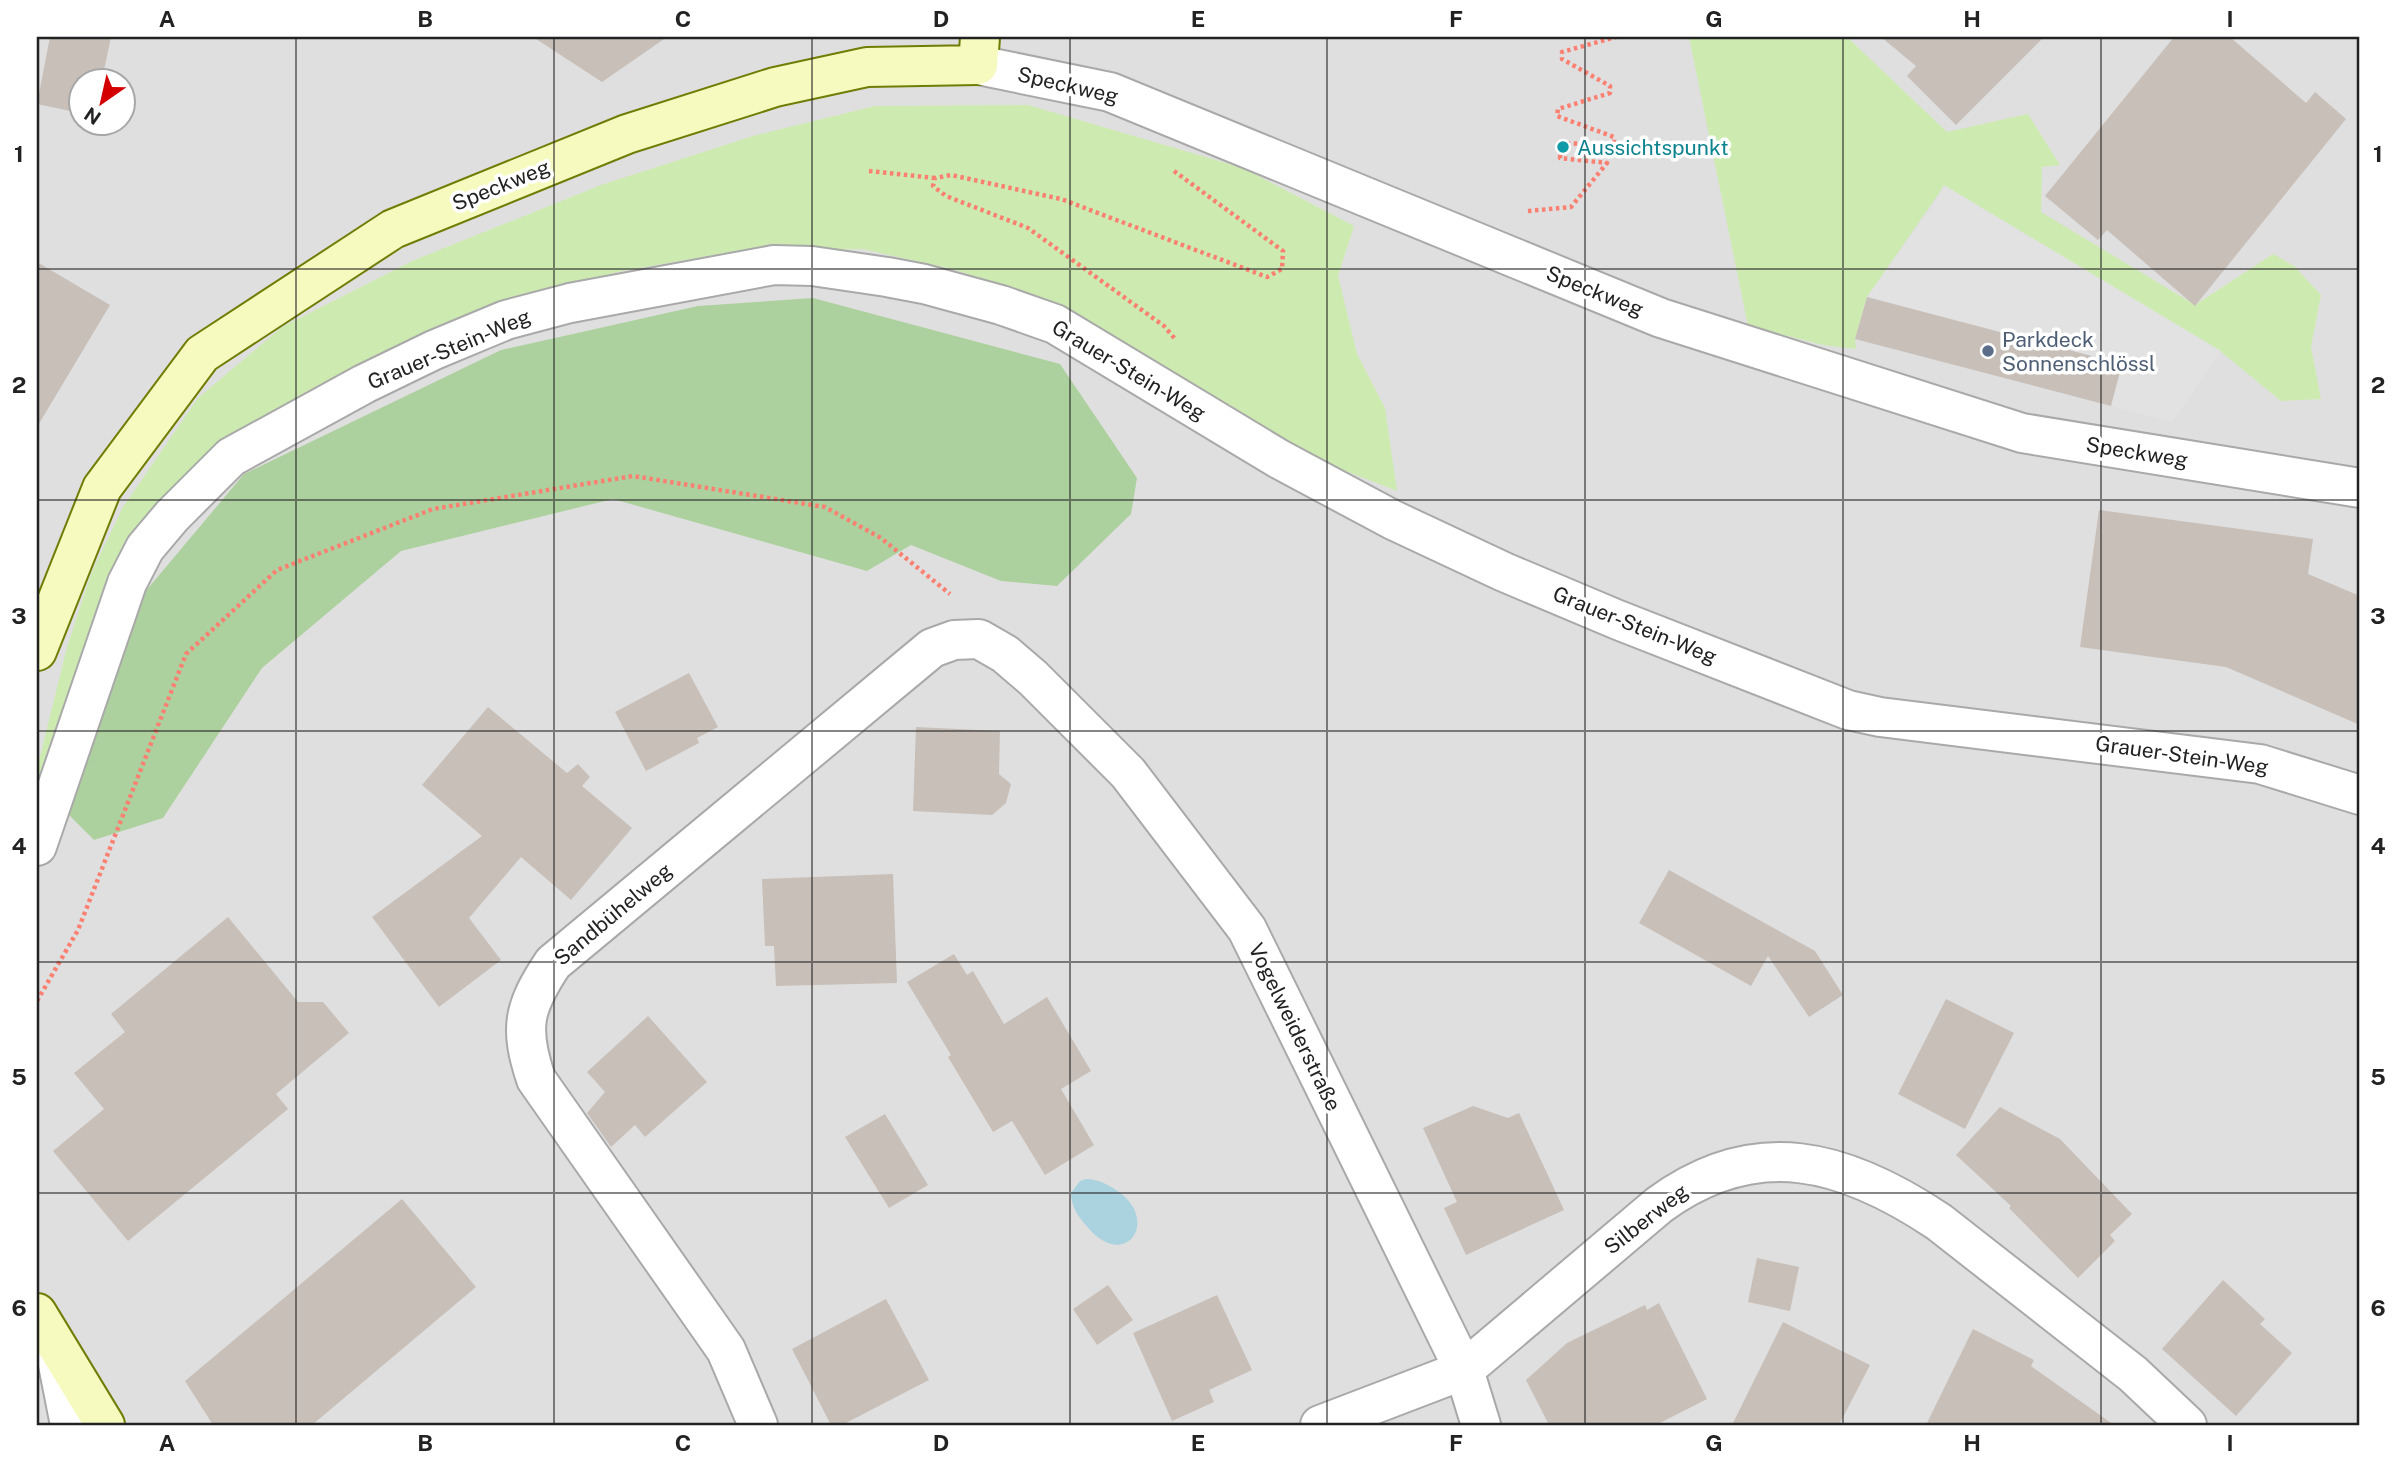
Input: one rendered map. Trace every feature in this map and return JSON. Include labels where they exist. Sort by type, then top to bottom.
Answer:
[{"type":"street","name":"Speckweg","points":[[37,651],[102,488],[202,354],[393,229],[627,134],[775,88],[867,67],[979,51],[1110,92],[1661,318],[2022,433],[2360,488]]},
{"type":"street","name":"Grauer-Stein-Weg","points":[[37,846],[127,583],[145,548],[172,516],[231,457],[364,384],[434,350],[506,320],[570,303],[774,265],[887,276],[963,294],[1035,316],[1085,341],[1279,459],[1394,520],[1504,572],[1848,710],[1880,717],[2260,764],[2360,794]]},
{"type":"street","name":"Sandbühelweg","points":[[758,1425],[726,1350],[537,1079],[526,1049],[525,1021],[535,990],[553,963],[932,648],[954,640],[979,639],[1005,654],[1033,678]]},
{"type":"street","name":"Vogelweiderstraße","points":[[1033,678],[1128,773],[1247,929],[1464,1370],[1481,1425]]},
{"type":"street","name":"Silberweg","points":[[1320,1425],[1464,1370],[1659,1205],[1684,1187],[1714,1173],[1744,1164],[1774,1161],[1803,1163],[1835,1170],[1905,1199],[2133,1374],[2187,1425]]},
{"type":"street","points":[[45,1328],[70,1425]]},
{"type":"street","points":[[45,1328],[105,1425]]},
{"type":"path","points":[[1517,212],[1571,206],[1607,163],[1560,158],[1561,143],[1614,145],[1614,137],[1557,116],[1558,108],[1610,93],[1610,86],[1562,59],[1562,52],[1616,37]]},
{"type":"path","points":[[869,171],[935,178],[951,175],[1061,199],[1267,276],[1282,269],[1283,251],[1163,163]]},
{"type":"path","points":[[935,178],[933,186],[946,196],[1028,228],[1164,326],[1180,344]]},
{"type":"path","points":[[37,1001],[78,930],[186,654],[277,570],[433,509],[633,476],[825,507],[881,538],[957,600]]},
{"type":"shaded area","points":[[37,37],[2360,37],[2360,1425],[37,1425]]},
{"type":"shaded area","points":[[1944,185],[2221,351],[2172,422],[2111,406],[2121,364],[1867,297],[1936,201]]},
{"type":"green space","points":[[1689,37],[1847,37],[1947,132],[2028,114],[2060,165],[2042,167],[2041,212],[2195,305],[2273,254],[2294,266],[2321,295],[2311,347],[2321,399],[2281,401],[2220,351],[1944,186],[1867,297],[1855,339],[1856,349],[1823,345],[1748,326]]},
{"type":"green space","points":[[1028,105],[1243,168],[1354,226],[1338,276],[1357,354],[1385,408],[1397,491],[1343,470],[1209,402],[1043,302],[956,270],[862,249],[743,250],[622,271],[535,294],[213,451],[169,490],[130,546],[37,800],[39,761],[67,647],[91,574],[123,507],[198,398],[282,327],[412,261],[601,185],[753,136],[875,106]]},
{"type":"green space","points":[[813,298],[1060,364],[1137,478],[1131,514],[1057,586],[1001,581],[911,545],[867,571],[613,499],[401,551],[262,668],[163,818],[94,840],[69,815],[134,605],[244,474],[501,350],[698,306]]},
{"type":"water","points":[[1086,1179],[1106,1184],[1129,1202],[1136,1214],[1137,1226],[1134,1236],[1126,1243],[1116,1245],[1104,1241],[1090,1230],[1077,1213],[1071,1193],[1080,1181]]},
{"type":"building","points":[[50,37],[111,37],[105,66],[66,66],[66,110],[37,104]]},
{"type":"building","points":[[533,37],[667,37],[602,82]]},
{"type":"building","points":[[1881,37],[2044,37],[1956,125],[1907,76],[1916,66]]},
{"type":"building","points":[[2174,37],[2230,37],[2306,103],[2315,92],[2346,119],[2195,306],[2107,230],[2098,240],[2045,196]]},
{"type":"building","points":[[37,262],[110,305],[37,427]]},
{"type":"building","name":"Parkdeck Sonnenschlössl","points":[[1867,297],[2122,364],[2111,406],[1855,339]]},
{"type":"building","points":[[2099,510],[2313,539],[2308,574],[2360,596],[2360,725],[2226,667],[2080,647]]},
{"type":"building","points":[[689,673],[718,727],[697,738],[699,743],[646,771],[615,712]]},
{"type":"building","points":[[488,707],[567,773],[578,764],[590,777],[582,786],[632,828],[571,900],[521,857],[469,918],[501,960],[439,1007],[372,917],[482,836],[422,785]]},
{"type":"building","points":[[916,727],[1000,731],[999,774],[1011,784],[1006,803],[992,815],[913,811]]},
{"type":"building","points":[[1669,870],[1815,951],[1843,995],[1809,1017],[1768,956],[1751,986],[1639,923]]},
{"type":"building","points":[[893,874],[897,983],[776,986],[774,946],[765,946],[762,879]]},
{"type":"building","points":[[228,917],[298,1002],[323,1002],[349,1033],[276,1094],[288,1109],[128,1241],[53,1151],[104,1109],[74,1073],[125,1032],[111,1014]]},
{"type":"building","points":[[954,954],[967,975],[973,971],[1004,1024],[1047,997],[1091,1071],[1061,1089],[1094,1145],[1045,1175],[1012,1121],[993,1132],[907,982]]},
{"type":"building","points":[[1946,999],[2014,1033],[1965,1129],[1898,1094]]},
{"type":"building","points":[[648,1016],[707,1082],[645,1137],[635,1125],[611,1147],[587,1113],[605,1092],[587,1072]]},
{"type":"building","points":[[1473,1106],[1508,1118],[1519,1113],[1564,1210],[1466,1255],[1444,1208],[1457,1202],[1423,1128]]},
{"type":"building","points":[[2000,1107],[2060,1139],[2132,1214],[2110,1235],[2115,1241],[2078,1278],[2009,1208],[2011,1206],[1956,1155]]},
{"type":"building","points":[[885,1114],[928,1185],[889,1208],[845,1137]]},
{"type":"building","points":[[402,1199],[476,1287],[312,1425],[213,1425],[185,1381]]},
{"type":"building","points":[[1757,1258],[1799,1267],[1790,1311],[1748,1302]]},
{"type":"building","points":[[2223,1280],[2265,1319],[2260,1324],[2292,1353],[2236,1416],[2162,1349]]},
{"type":"building","points":[[1108,1285],[1133,1320],[1097,1345],[1073,1309]]},
{"type":"building","points":[[1217,1295],[1252,1370],[1209,1390],[1214,1402],[1172,1421],[1133,1333]]},
{"type":"building","points":[[886,1299],[929,1380],[842,1425],[831,1425],[792,1349]]},
{"type":"building","points":[[1659,1303],[1707,1399],[1656,1425],[1549,1425],[1526,1380],[1567,1343],[1645,1305],[1647,1310]]},
{"type":"building","points":[[1783,1322],[1870,1365],[1839,1425],[1732,1425]]},
{"type":"building","points":[[1973,1329],[2034,1360],[2031,1366],[2114,1425],[1926,1425]]},
{"type":"place","name":"Aussichtspunkt","points":[[1563,147]]},
{"type":"place","name":"Parkdeck Sonnenschlössl","points":[[1988,351]]}]
